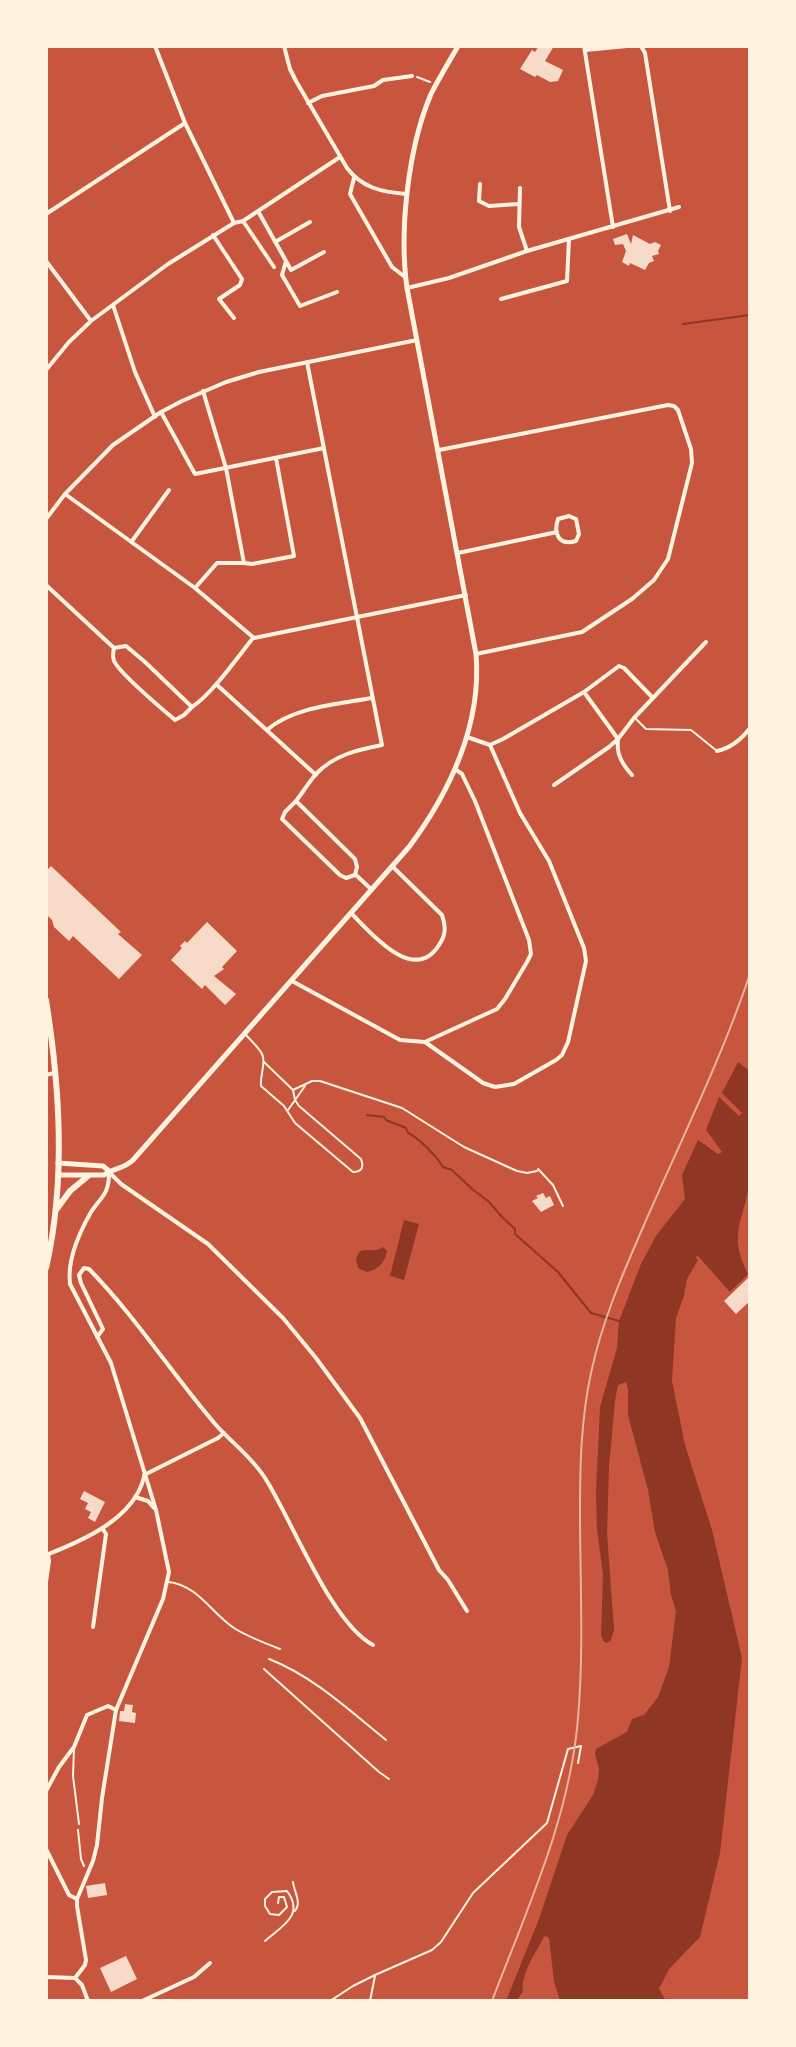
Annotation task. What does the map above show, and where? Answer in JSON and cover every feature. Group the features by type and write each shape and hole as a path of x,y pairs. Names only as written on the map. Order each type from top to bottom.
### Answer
{"main road":[{"path":"46,1003 59,1124 56,1210 46,1268"},
{"path":"56,1210 70,1191 88,1176"}],"street":[{"path":"155,46 185,123 234,223"},
{"path":"284,46 290,69 308,103 354,178 374,189 407,194"},
{"path":"58,1175 104,1175 125,1167 133,1160 393,867 431,817 467,737 477,684 476,654 406,278 407,194 415,144 436,85 458,46"},
{"path":"613,227 584,48 627,46"},
{"path":"641,46 645,53 670,211"},
{"path":"308,103 322,96 374,86 383,80 412,76"},
{"path":"46,214 185,123"},
{"path":"46,370 91,321 168,264 213,235 243,221 340,157"},
{"path":"354,178 350,194 392,267 406,278"},
{"path":"480,184 479,201 489,206 518,204"},
{"path":"520,188 519,227 527,251"},
{"path":"407,288 453,277 527,251 679,207"},
{"path":"258,211 291,270 324,252"},
{"path":"243,221 274,267"},
{"path":"275,242 310,222"},
{"path":"213,235 242,279 240,285 219,299 234,318"},
{"path":"501,299 567,281 569,239"},
{"path":"46,261 91,321"},
{"path":"286,261 282,275 300,306 337,292"},
{"path":"113,305 135,372 155,417"},
{"path":"46,519 65,494 113,445 161,412 203,391 259,372 417,340"},
{"path":"307,362 382,745 335,758 316,775 282,819 340,875 346,878 355,875"},
{"path":"203,391 226,468 244,563"},
{"path":"439,450 668,405 678,410 691,449 692,463 668,559 654,580 632,599 582,632 476,654"},
{"path":"161,412 195,474 324,448"},
{"path":"195,588 217,563 252,564 294,556 276,458"},
{"path":"132,541 169,490"},
{"path":"65,494 195,588 254,638"},
{"path":"569,516 576,519 579,534 576,541 564,542 557,532 558,519 569,516"},
{"path":"458,553 557,532"},
{"path":"46,585 114,648"},
{"path":"114,648 114,661 175,720 199,702 254,638 466,595"},
{"path":"554,785 618,739 706,642"},
{"path":"114,648 126,646 192,707"},
{"path":"467,737 490,745 503,739 584,692 619,666 653,698"},
{"path":"216,684 316,775"},
{"path":"584,692 618,739 618,753 632,775"},
{"path":"267,730 292,713 372,698"},
{"path":"717,751 728,748 750,728"},
{"path":"425,1042 483,1083 495,1087 509,1086 562,1055 581,989 586,958 584,948 549,861 514,802 490,745"},
{"path":"292,981 400,1040 425,1042 497,1009 512,990 531,954 529,940 475,801 462,774 455,769"},
{"path":"296,801 355,859 355,875"},
{"path":"351,913 398,956 420,959 434,953 444,937 442,915 393,867"},
{"path":"355,875 372,890"},
{"path":"46,1075 54,1073"},
{"path":"58,1163 103,1166 121,1184 208,1244 283,1318 360,1418 439,1570 467,1611"},
{"path":"75,1978 85,1965 77,1899 97,1845 116,1710 168,1582 168,1563 156,1510 111,1363 70,1284 72,1257 87,1220 107,1190 109,1171"},
{"path":"97,1337 103,1329 81,1283 79,1275 84,1268 89,1269 115,1298 224,1433 265,1478 335,1604 362,1639 373,1645"},
{"path":"144,1475 224,1433"},
{"path":"46,1582 47,1554 75,1544 102,1528 135,1497 144,1475"},
{"path":"135,1497 148,1501 156,1510"},
{"path":"93,1627 106,1534 102,1528"},
{"path":"46,1791 74,1747 87,1715 108,1706 116,1710"},
{"path":"46,1849 69,1895 77,1899"},
{"path":"142,2001 194,1977 210,1963"},
{"path":"46,1977 75,1978 82,1985 88,2001"}],"lane":[{"path":"634,718 646,729 691,730 717,751"},
{"path":"245,1034 263,1055 261,1086 284,1106 295,1123 353,1172 362,1170 361,1159 306,1112 295,1100 293,1090 264,1062"},
{"path":"293,1090 312,1081 320,1081 402,1108 464,1147 517,1171 527,1173 538,1170 553,1185 563,1206"},
{"path":"287,1111 305,1085"},
{"path":"168,1582 185,1585 234,1628 280,1649"},
{"path":"578,1763 581,1746"},
{"path":"330,2001 375,1975 432,1950 441,1942 473,1893 547,1823 568,1749 587,1746"},
{"path":"74,1747 73,1776 79,1824"},
{"path":"370,2001 375,1975"}],"path":[{"path":"412,76 436,85"},
{"path":"269,1659 335,1698 386,1740"},
{"path":"264,1669 389,1779"},
{"path":"79,1824 81,1859 88,1874"},
{"path":"265,1941 286,1924 298,1905 293,1882"},
{"path":"278,1903 279,1897 284,1897 287,1907 279,1915 270,1914 265,1899 272,1892 287,1891 295,1904 293,1914"}],"shaded area":[{"path":"738,1062 750,1071 750,1178 738,1236 738,1247 748,1274 730,1292 698,1256 695,1257 698,1260 687,1279 676,1318 672,1381 685,1445 712,1530 742,1658 720,1853 700,1937 669,1969 659,1989 666,2001 560,2001 554,1981 549,1938 546,1936 526,1971 523,1992 516,2001 506,2001 539,1919 567,1835 593,1795 599,1769 596,1749 627,1732 632,1719 644,1715 658,1697 669,1667 676,1611 628,1415 626,1382 618,1385 615,1400 609,1467 607,1533 614,1630 607,1643 601,1636 603,1574 596,1491 600,1407 617,1348 619,1321 641,1264 656,1236 685,1199 682,1175 698,1140 718,1154 722,1152 706,1130 719,1097 739,1116 742,1113 722,1093"},
{"path":"404,1220 419,1224 404,1280 390,1276"},
{"path":"383,1247 386,1255 378,1267 367,1272 358,1268 356,1259 359,1252"}],"building":[{"path":"539,46 554,46 545,61 563,70 558,81 550,82 520,69 532,50 535,52"},
{"path":"627,234 631,244 633,235 650,244 655,242 661,245 659,254 652,256 654,261 645,270 622,262 626,251 623,244 615,245 613,239"},
{"path":"51,866 142,955 119,979 73,936 69,941 46,914 46,871"},
{"path":"207,922 237,951 222,967 224,969 214,976 236,994 225,1005 205,985 202,989 171,960 182,948 180,946 185,941 187,943"},
{"path":"543,1193 546,1198 550,1196 554,1205 541,1212 532,1201"},
{"path":"750,1276 750,1301 736,1314 724,1301"},
{"path":"84,1491 105,1502 95,1522 88,1518 91,1512 85,1509 88,1503 80,1499"},
{"path":"125,1704 133,1705 135,1723 119,1721"},
{"path":"105,1883 107,1895 88,1898 86,1886"},
{"path":"126,1956 137,1979 111,1992 100,1968"}],"waterway":[{"path":"683,324 750,315"},
{"path":"367,1115 384,1117 406,1128 443,1167 452,1170 488,1201 515,1229 515,1234 558,1272 591,1313 619,1321"}],"railway":[{"path":"492,2001 557,1827 573,1755 581,1667 582,1442 596,1354 621,1279 713,1069 750,974"}]}
